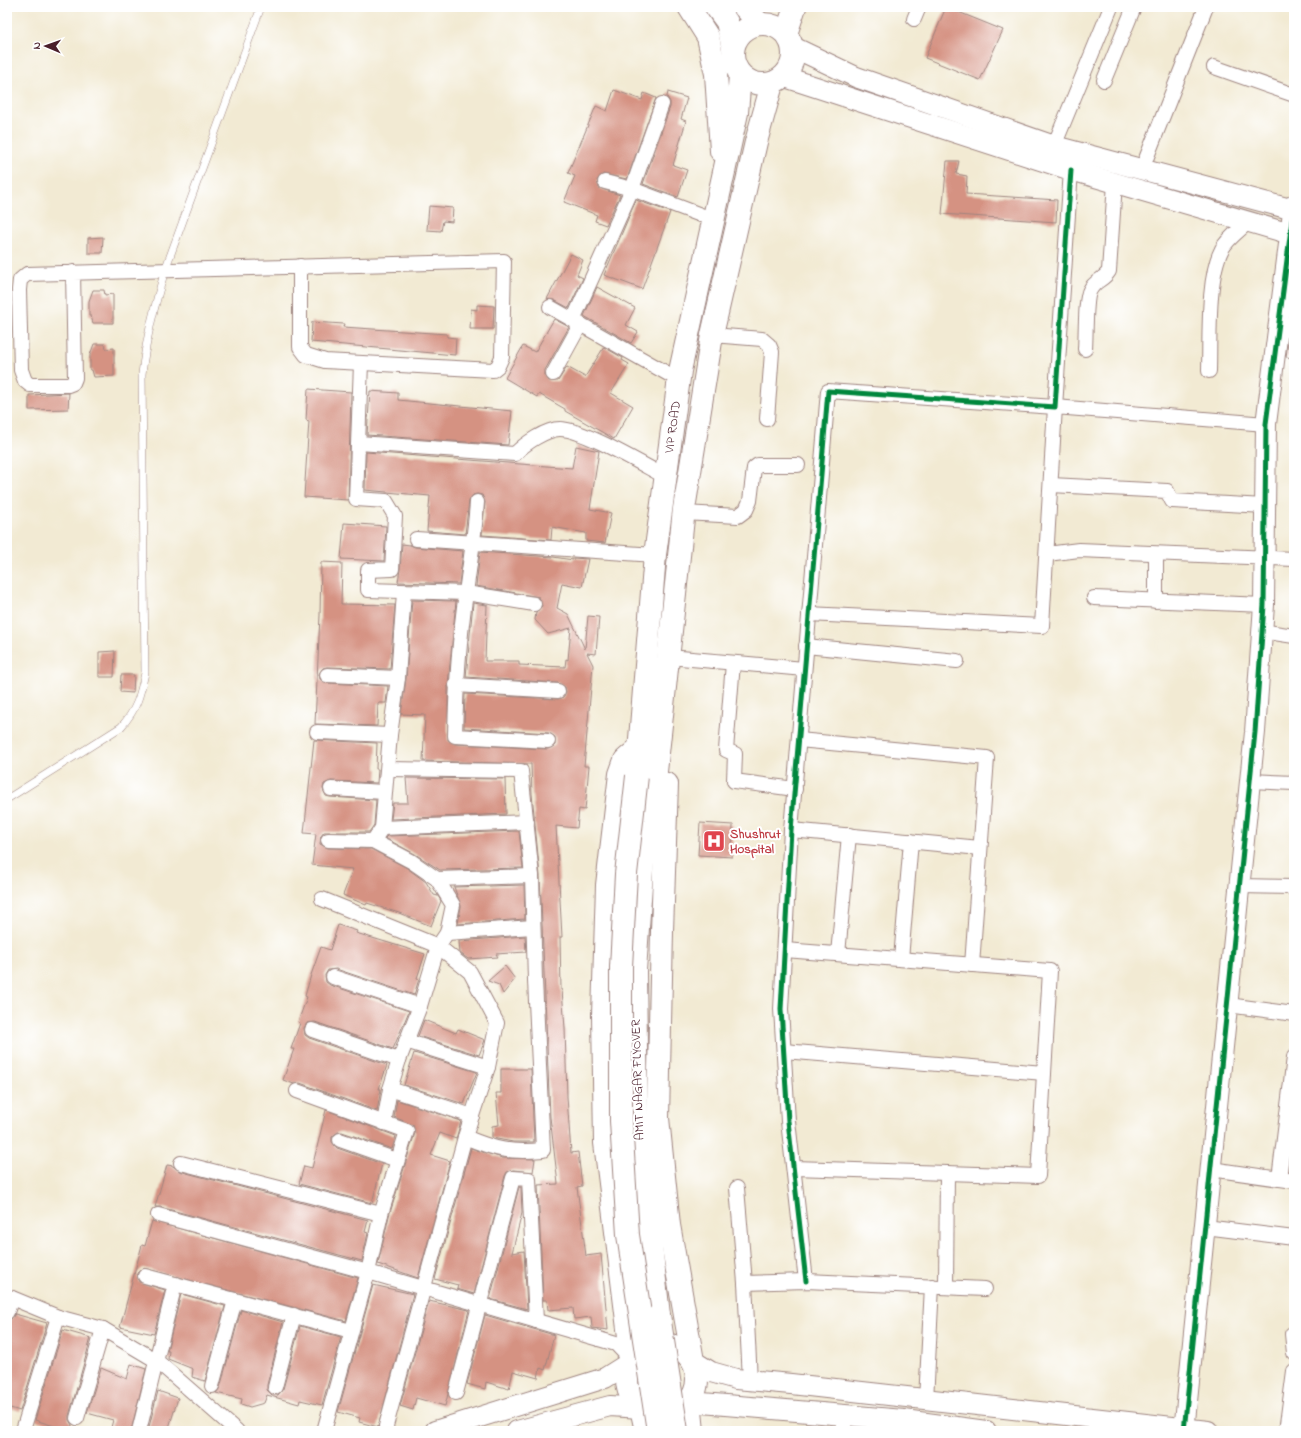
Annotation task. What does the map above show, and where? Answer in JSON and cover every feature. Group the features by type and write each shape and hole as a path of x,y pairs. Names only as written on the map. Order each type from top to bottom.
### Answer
{"main road":[{"path":"688,7 708,37 716,74 723,179"},
{"path":"716,7 727,22 733,48 734,62 740,75 755,84 778,80 791,66 794,57 789,40 778,28 765,18 744,7"},
{"path":"789,40 795,7"},
{"path":"733,48 736,39 742,32 765,18"},
{"name":"VIP ROAD","path":"640,746 656,555 679,380 723,179 736,113 740,75"},
{"name":"VIP ROAD","path":"661,728 684,513 712,335 756,142 778,80"},
{"path":"661,728 668,754 658,1118 669,1225 698,1382 690,1402 677,1411 661,1414 651,1413 642,1408 634,1400 628,1386 628,1371 632,1361 638,1353 647,1347 657,1344 667,1344 677,1347 693,1360"},
{"name":"AMIT NAGAR FLYOVER","path":"658,1431 628,1235 620,1121 621,967 626,874 646,778 661,728"},
{"path":"632,1361 605,1143 603,1015 606,885 620,774 625,760 640,746"},
{"name":"AMIT NAGAR FLYOVER","path":"640,746 646,778 642,870 635,971 637,1123 658,1315 677,1431"},
{"path":"690,1402 693,1431"},
{"path":"642,1408 646,1431"}],"street":[{"path":"1054,146 1110,7"},
{"path":"1104,80 1134,7"},
{"path":"1142,169 1206,7"},
{"path":"789,40 856,77 1054,146 1294,208 1292,234 1266,424 1264,605 1251,781 1184,1430"},
{"path":"1214,68 1294,95"},
{"path":"778,80 1071,170 1292,234"},
{"path":"553,374 632,189 662,104"},
{"path":"809,614 1042,626 1071,170"},
{"path":"605,182 632,189 714,220"},
{"path":"1086,349 1089,291 1094,282 1106,277 1109,271 1115,183"},
{"path":"1209,371 1212,287 1216,266 1222,247 1248,222"},
{"path":"73,272 75,378 72,383 68,385 30,385 25,381 21,370 20,280 27,274 73,272 166,270 300,266 504,261 502,358 498,366 493,370 325,361 306,355 300,347 300,266"},
{"path":"550,308 679,380"},
{"path":"712,335 762,339 769,345 772,352 767,419"},
{"path":"361,363 356,499 386,501 395,516 392,569 368,570 368,590 466,593 534,604"},
{"path":"806,1281 788,1121 781,1009 791,830 828,392 1056,407 1266,424"},
{"path":"359,443 515,454 524,444 548,432 558,429 584,436 666,477"},
{"path":"684,513 738,516 746,510 750,501 754,468 758,465 798,465"},
{"path":"1051,486 1167,491 1172,501 1265,506"},
{"path":"477,502 474,544 466,593 456,685 455,736 548,741"},
{"path":"416,539 656,555"},
{"path":"1047,554 1079,550 1294,559"},
{"path":"1156,554 1156,601"},
{"path":"373,841 382,828 390,735 398,678 404,592"},
{"path":"1094,598 1264,605"},
{"path":"1261,631 1294,636"},
{"path":"806,646 957,661"},
{"path":"669,657 804,669"},
{"path":"733,663 726,750 735,754 734,781 795,789"},
{"path":"327,675 398,678"},
{"path":"456,685 558,691"},
{"path":"317,732 390,735"},
{"path":"799,740 987,758 972,965"},
{"path":"388,769 522,771 532,876 532,927 543,1150 516,1152 488,1146 465,1137"},
{"path":"1251,781 1294,783"},
{"path":"331,789 384,792"},
{"path":"382,828 527,822"},
{"path":"791,830 980,848"},
{"path":"838,954 849,835"},
{"path":"328,840 373,841 410,861 437,879 453,905 448,932 438,946 420,1006 399,1060 390,1089 384,1123"},
{"path":"901,960 911,841"},
{"path":"437,879 532,876"},
{"path":"1240,886 1294,887"},
{"path":"322,899 438,946 470,972 497,1023 488,1067 465,1137 386,1426 387,1431"},
{"path":"448,932 532,927"},
{"path":"785,950 1050,971 1038,1176 794,1168"},
{"path":"333,977 420,1006"},
{"path":"1228,1005 1294,1014"},
{"path":"312,1030 399,1060"},
{"path":"406,1041 488,1067"},
{"path":"784,1051 1044,1073"},
{"path":"1280,1179 1294,1057"},
{"path":"390,1089 472,1116"},
{"path":"297,1091 407,1131 381,1214 368,1272 324,1431"},
{"path":"340,1140 397,1160"},
{"path":"181,1163 381,1214"},
{"path":"1211,1169 1294,1181"},
{"path":"926,1400 939,1287 947,1173"},
{"path":"456,1393 513,1178 530,1179 536,1321"},
{"path":"737,1188 745,1283 750,1380"},
{"path":"158,1215 368,1272 616,1344 632,1361 605,1378 435,1431"},
{"path":"1205,1227 1294,1238"},
{"path":"145,1276 351,1331"},
{"path":"745,1283 806,1281 985,1289"},
{"path":"139,1431 175,1284"},
{"path":"7,1312 9,1297 58,1317 103,1329 157,1361 237,1431"},
{"path":"212,1386 235,1300"},
{"path":"275,1387 294,1315"},
{"path":"23,1430 58,1317"},
{"path":"77,1418 103,1329"},
{"path":"1292,1334 1294,1353"},
{"path":"693,1360 711,1372 736,1379 1184,1430 1208,1431"},
{"path":"1286,1431 1294,1372"},
{"path":"690,1402 844,1423 903,1425 986,1431"},
{"path":"517,1431 610,1406 642,1408"}],"lane":[{"path":"7,799 121,727 133,713 139,701 145,673 142,374 145,346 154,308 166,270 261,7"}],"building":[{"path":"946,7 1003,30 980,80 925,58"},
{"path":"614,90 642,100 644,93 656,98 627,179 603,174 597,180 599,188 620,195 606,225 595,221 597,215 564,202 575,176 568,173 596,106 607,111"},
{"path":"668,92 687,98 681,119 686,121 673,165 687,170 678,197 643,184 670,107 670,102 667,97"},
{"path":"947,161 959,161 956,174 967,176 966,194 1057,200 1056,222 942,214"},
{"path":"636,200 670,212 642,289 604,275"},
{"path":"429,206 453,208 452,222 443,221 441,231 427,230"},
{"path":"103,237 102,253 88,253 88,238"},
{"path":"571,254 583,260 577,275 583,278 569,308 554,300 547,299"},
{"path":"597,287 635,308 626,325 638,332 631,343 584,316"},
{"path":"93,290 104,290 105,295 113,294 113,323 93,323 91,316 89,316 89,301"},
{"path":"477,305 494,306 493,329 470,329 471,309 477,310"},
{"path":"1292,312 1294,312 1294,358 1286,357"},
{"path":"554,319 569,327 545,370 545,375 549,381 558,381 567,367 585,377 604,347 623,358 622,360 629,364 611,393 633,406 614,439 565,411 565,409 539,394 537,397 505,378 523,346 535,352"},
{"path":"312,322 344,324 343,327 447,334 447,337 456,338 455,355 311,342"},
{"path":"94,344 105,344 106,349 114,348 114,376 94,377 92,370 90,370 90,355"},
{"path":"308,389 351,392 348,500 304,497 309,421 306,420"},
{"path":"370,391 398,393 398,400 512,411 508,445 367,435"},
{"path":"69,393 68,409 29,410 29,395"},
{"path":"576,446 599,451 590,509 611,513 605,543 586,541 586,533 552,527 551,540 482,535 485,502 482,495 477,494 473,495 469,501 465,534 427,531 430,496 365,490 366,452 572,468"},
{"path":"344,523 386,526 384,561 341,559"},
{"path":"402,544 415,547 463,551 459,584 398,582"},
{"path":"480,552 553,557 573,560 573,558 588,559 582,587 562,583 557,608 568,614 585,649 588,616 599,617 596,654 587,653 593,665 584,766 589,766 585,810 579,809 577,828 556,826 562,937 560,937 561,990 565,1028 567,1097 571,1153 578,1152 582,1186 577,1187 586,1256 601,1254 608,1330 592,1328 591,1317 574,1319 573,1308 548,1310 547,1300 543,1300 538,1185 558,1184 550,1117 540,876 532,794 531,764 423,761 425,715 401,714 406,679 412,600 456,601 448,685 448,740 455,744 548,749 555,745 555,737 549,733 464,728 465,694 558,699 562,698 566,692 565,687 558,683 466,677 473,603 487,605 485,661 519,661 519,665 565,667 566,659 568,660 571,628 548,634 535,620 536,612 542,606 539,597 476,586"},
{"path":"321,562 342,563 341,604 395,605 390,669 327,667 323,668 319,674 320,679 327,683 388,686 386,703 378,703 377,726 315,724"},
{"path":"115,651 114,677 99,677 99,652"},
{"path":"121,675 134,675 133,693 120,692"},
{"path":"314,740 377,743 377,783 331,781 324,784 323,789 326,796 330,797 376,800 374,825 369,832 324,832 321,836 320,844 328,848 371,849 407,868 426,882 434,895 438,896 441,901 431,926 399,913 367,903 366,905 343,895 353,869 312,865 316,834 304,833"},
{"path":"406,778 505,779 506,814 391,819 393,803 408,803"},
{"path":"700,823 733,825 732,857 698,855"},
{"path":"519,831 523,868 440,870 415,854 385,838 387,836"},
{"path":"524,885 525,919 458,924 461,906 454,887"},
{"path":"338,925 357,931 356,933 425,954 417,978 419,979 414,995 336,969 328,970 325,975 326,982 330,985 409,1011 393,1049 315,1022 307,1023 304,1028 305,1035 309,1038 387,1065 379,1089 381,1089 377,1111 300,1083 294,1084 283,1080 294,1049 291,1049 300,1023 298,1022 307,997 305,996 311,975 321,947 330,950"},
{"path":"525,936 526,952 496,954 498,957 468,959 460,953 459,941"},
{"path":"505,966 515,979 503,994 499,985 488,981"},
{"path":"424,1020 456,1033 458,1029 485,1040 479,1055 418,1036"},
{"path":"414,1053 477,1072 464,1104 404,1085"},
{"path":"501,1069 531,1069 534,1142 513,1142 492,1138 492,1126 499,1125 496,1093 501,1093"},
{"path":"397,1100 461,1121 456,1139 440,1133 431,1155 450,1161 418,1278 378,1264 389,1216 415,1133 413,1125 394,1117"},
{"path":"326,1110 396,1136 392,1149 342,1132 338,1132 332,1137 332,1142 337,1148 382,1164 372,1203 299,1184 304,1166 312,1168"},
{"path":"471,1148 502,1158 535,1159 533,1172 513,1170 507,1172 505,1176 474,1294 457,1289 458,1285 435,1279"},
{"path":"167,1165 173,1166 179,1171 368,1220 365,1232 368,1233 362,1261 160,1207 155,1207"},
{"path":"519,1187 521,1187 522,1213 512,1253 524,1251 527,1309 490,1299"},
{"path":"152,1221 358,1278 346,1321 143,1268 137,1273 139,1282 165,1290 154,1334 120,1327 142,1245 145,1246"},
{"path":"373,1285 413,1294 378,1427 359,1422 360,1418 338,1412"},
{"path":"181,1294 225,1306 205,1381 192,1377 193,1369 168,1359 169,1351 167,1351"},
{"path":"429,1301 469,1310 445,1406 416,1398 413,1410 400,1406"},
{"path":"241,1310 283,1322 267,1385 267,1390 272,1395 278,1395 283,1389 300,1326 341,1337 322,1405 300,1400 299,1404 267,1395 264,1403 250,1407 241,1404 242,1399 216,1393 220,1388"},
{"path":"15,1314 47,1323 20,1411 7,1407 7,1329 10,1320"},
{"path":"485,1315 554,1335 545,1370 540,1368 538,1378 513,1371 509,1389 486,1382 485,1389 467,1384"},
{"path":"63,1330 91,1338 69,1416 69,1420 72,1425 70,1431 35,1420"},
{"path":"131,1364 146,1369 131,1431 110,1431 113,1420 87,1413 101,1368 127,1379"},
{"path":"158,1391 178,1398 168,1431 148,1431"}],"cycle path":[{"path":"806,1281 788,1121 781,1009 791,830 828,391 1055,407 1071,170"},
{"path":"1184,1431 1255,732 1264,605 1266,424 1294,205"}],"place":[{"name":"Shushrut Hospital","path":"714,841"}]}
